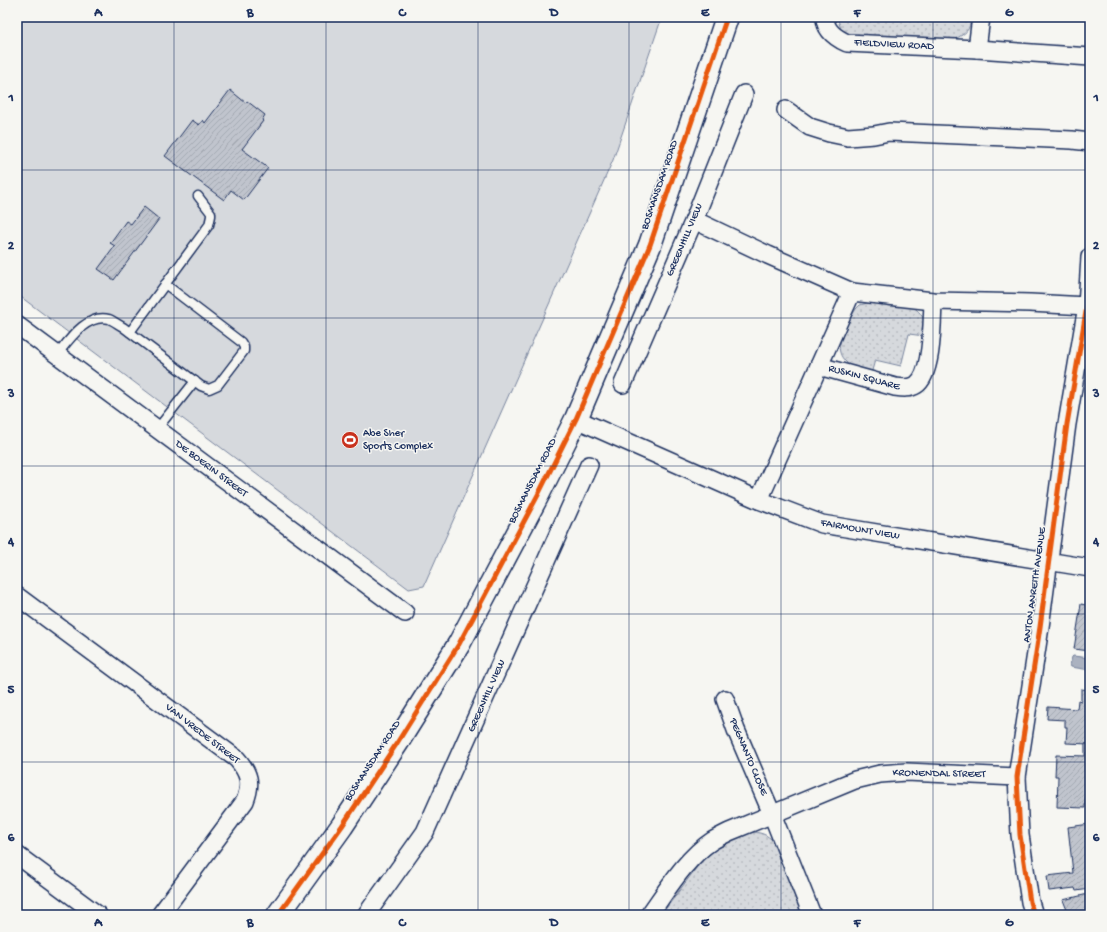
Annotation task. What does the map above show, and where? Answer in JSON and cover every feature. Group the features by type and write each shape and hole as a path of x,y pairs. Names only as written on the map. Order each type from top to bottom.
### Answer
{"main road":[{"name":"BOSMANSDAM ROAD","path":"278,915 398,744 459,644 539,493 576,419 650,245 727,17"}],"street":[{"name":"FIELDVIEW ROAD","path":"825,17 828,28 832,34 838,40 847,43 977,49 1090,57"},
{"path":"977,49 981,17"},
{"name":"GREENHILL VIEW","path":"623,384 694,220 744,94"},
{"path":"786,110 810,127 828,133 848,137 889,132 1090,142"},
{"path":"694,220 852,292 933,301 1030,302 1087,306"},
{"name":"ANTON ANREITH AVENUE","path":"1034,915 1030,902 1020,835 1017,777 1040,627 1067,424 1087,306 1090,257"},
{"name":"RUSKIN SQUARE","path":"759,500 852,292"},
{"name":"RUSKIN SQUARE","path":"819,366 895,387 912,387 922,380 929,362 933,301"},
{"name":"DE BOERIN STREET","path":"17,325 405,613"},
{"name":"FAIRMOUNT VIEW","path":"576,419 759,500 822,524 1090,568"},
{"name":"GREENHILL VIEW","path":"366,915 425,832 589,465"},
{"name":"VAN VREDE STREET","path":"17,596 237,759 248,774 249,791 245,801 160,915"},
{"name":"PEGNANTO CLOSE","path":"725,699 736,730 772,814"},
{"name":"KRONENDAL STREET","path":"649,915 686,865 698,852 712,841 729,832 855,780 880,774 906,772 1017,777"},
{"path":"772,814 812,915"},
{"path":"17,855 98,915"}],"lane":[{"path":"130,332 209,225 211,213 198,196"},
{"path":"57,354 74,334 86,324 102,318 111,320 130,332 201,386 209,389 218,385 242,355 244,349 241,342 165,284"},
{"path":"157,429 195,381"}],"shaded area":[{"name":"Abe Sher Sports Complex","path":"17,17 662,17 613,160 424,586 409,589 17,294"},
{"path":"837,17 971,17 970,26 967,31 955,39 853,36 841,29"},
{"path":"871,302 913,307 922,316 924,336 909,334 901,366 875,360 871,374 850,366 842,358 839,349 844,331 856,309 860,305"},
{"path":"1073,656 1090,658 1090,670 1071,667 1070,665"},
{"path":"749,832 763,834 774,842 802,915 661,915 706,855 728,840"}],"building":[{"path":"230,90 246,103 247,101 265,115 262,120 263,121 242,149 268,168 244,200 231,190 224,200 165,156 192,120 199,125 203,120 205,123"},
{"path":"144,207 159,219 114,280 98,269 115,246 110,243 126,221 131,224"},
{"path":"1081,604 1090,606 1090,651 1074,649"},
{"path":"1081,689 1090,690 1089,744 1066,743 1067,727 1065,727 1065,720 1047,719 1048,707 1077,709 1078,700 1081,701"},
{"path":"1085,744 1090,744 1090,759 1088,759 1085,808 1057,807 1058,776 1055,776 1056,755 1085,756"},
{"path":"1090,824 1090,889 1076,891 1075,888 1049,891 1047,876 1073,873 1068,827"},
{"path":"1088,894 1090,899 1090,915 1069,915 1063,900"}],"cycle path":[{"path":"278,915 342,826 397,743 459,644 539,493 576,419 650,245 727,17"},
{"path":"1034,915 1030,902 1020,835 1017,777 1040,627 1067,424 1087,306 1090,257"}],"place":[{"name":"Abe Sher Sports Complex","path":"350,440"}]}
